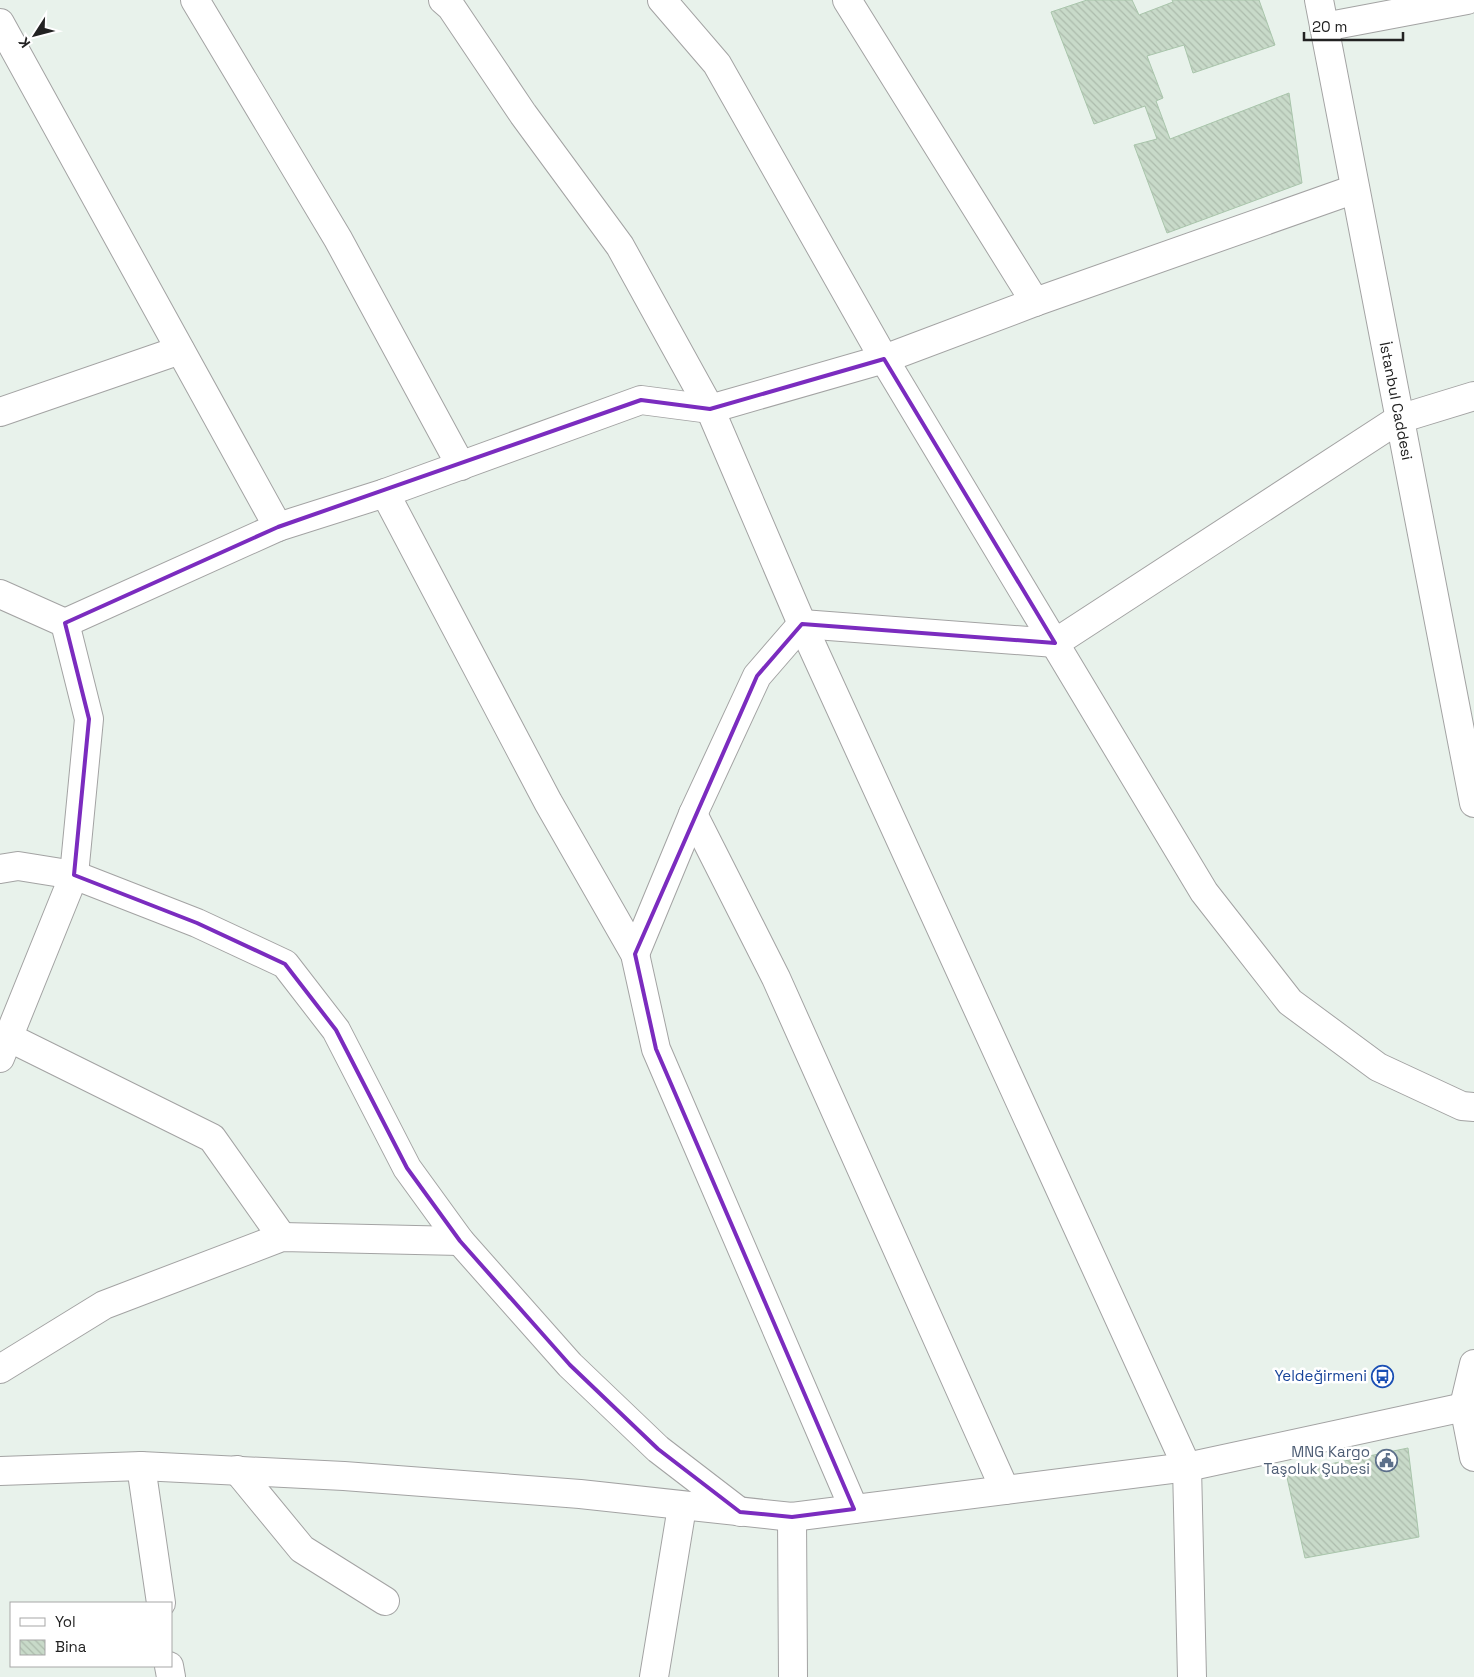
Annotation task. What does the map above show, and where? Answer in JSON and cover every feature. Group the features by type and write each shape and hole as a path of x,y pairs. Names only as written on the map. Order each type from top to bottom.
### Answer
{"street":[{"path":"195,0 338,240 461,466"},
{"path":"662,0 717,64 884,359 1204,892 1290,1002 1378,1068 1462,1106 1474,1107"},
{"path":"847,0 1035,302"},
{"name":"İstanbul Caddesi","path":"1318,0 1400,419 1466,716 1474,803"},
{"path":"1324,27 1467,0"},
{"path":"452,2 523,114 620,246 710,410 802,624 1187,1467 1192,1677"},
{"path":"0,23 278,527"},
{"path":"0,594 65,623 278,527 384,493 641,400 710,410 884,359 1035,302 1355,189"},
{"path":"0,412 180,350"},
{"path":"802,624 1055,643 1400,419 1474,396"},
{"path":"384,493 548,802 635,954 656,1049 854,1509"},
{"path":"65,623 89,719 74,874 4,1047 212,1138 282,1237"},
{"path":"635,954 693,814 756,676 802,624"},
{"path":"693,814 776,978 1005,1490"},
{"path":"0,869 18,866 74,874 196,923 285,964 336,1030 407,1168 460,1241 570,1365 658,1449 740,1512"},
{"path":"0,1369 104,1305 282,1237 460,1241"},
{"path":"1474,1364 1469,1405 1474,1457"},
{"path":"0,1471 141,1466 344,1476 580,1494 682,1507 792,1517 1187,1467 1469,1405"},
{"path":"141,1466 160,1602"},
{"path":"237,1470 302,1548 384,1601"},
{"path":"654,1677 682,1507"},
{"path":"792,1517 793,1677"}],"highlighted area":[{"path":"884,359 1055,643 802,624 757,676 635,954 656,1049 854,1509 792,1517 740,1512 658,1449 570,1365 460,1241 407,1168 336,1030 285,964 197,923 74,875 89,719 65,623 278,527 641,400 710,409"}],"building":[{"path":"1087,0 1132,0 1139,15 1173,2 1172,0 1259,0 1275,45 1193,73 1184,45 1147,56 1163,98 1156,101 1170,139 1289,93 1302,183 1167,233 1134,145 1157,139 1145,106 1094,124 1051,12"},
{"path":"1408,1448 1419,1537 1305,1558 1286,1473"}],"place":[{"name":"Yeldeğirmeni","path":"1383,1376"},
{"name":"MNG Kargo Taşoluk Şubesi","path":"1386,1461"}]}
